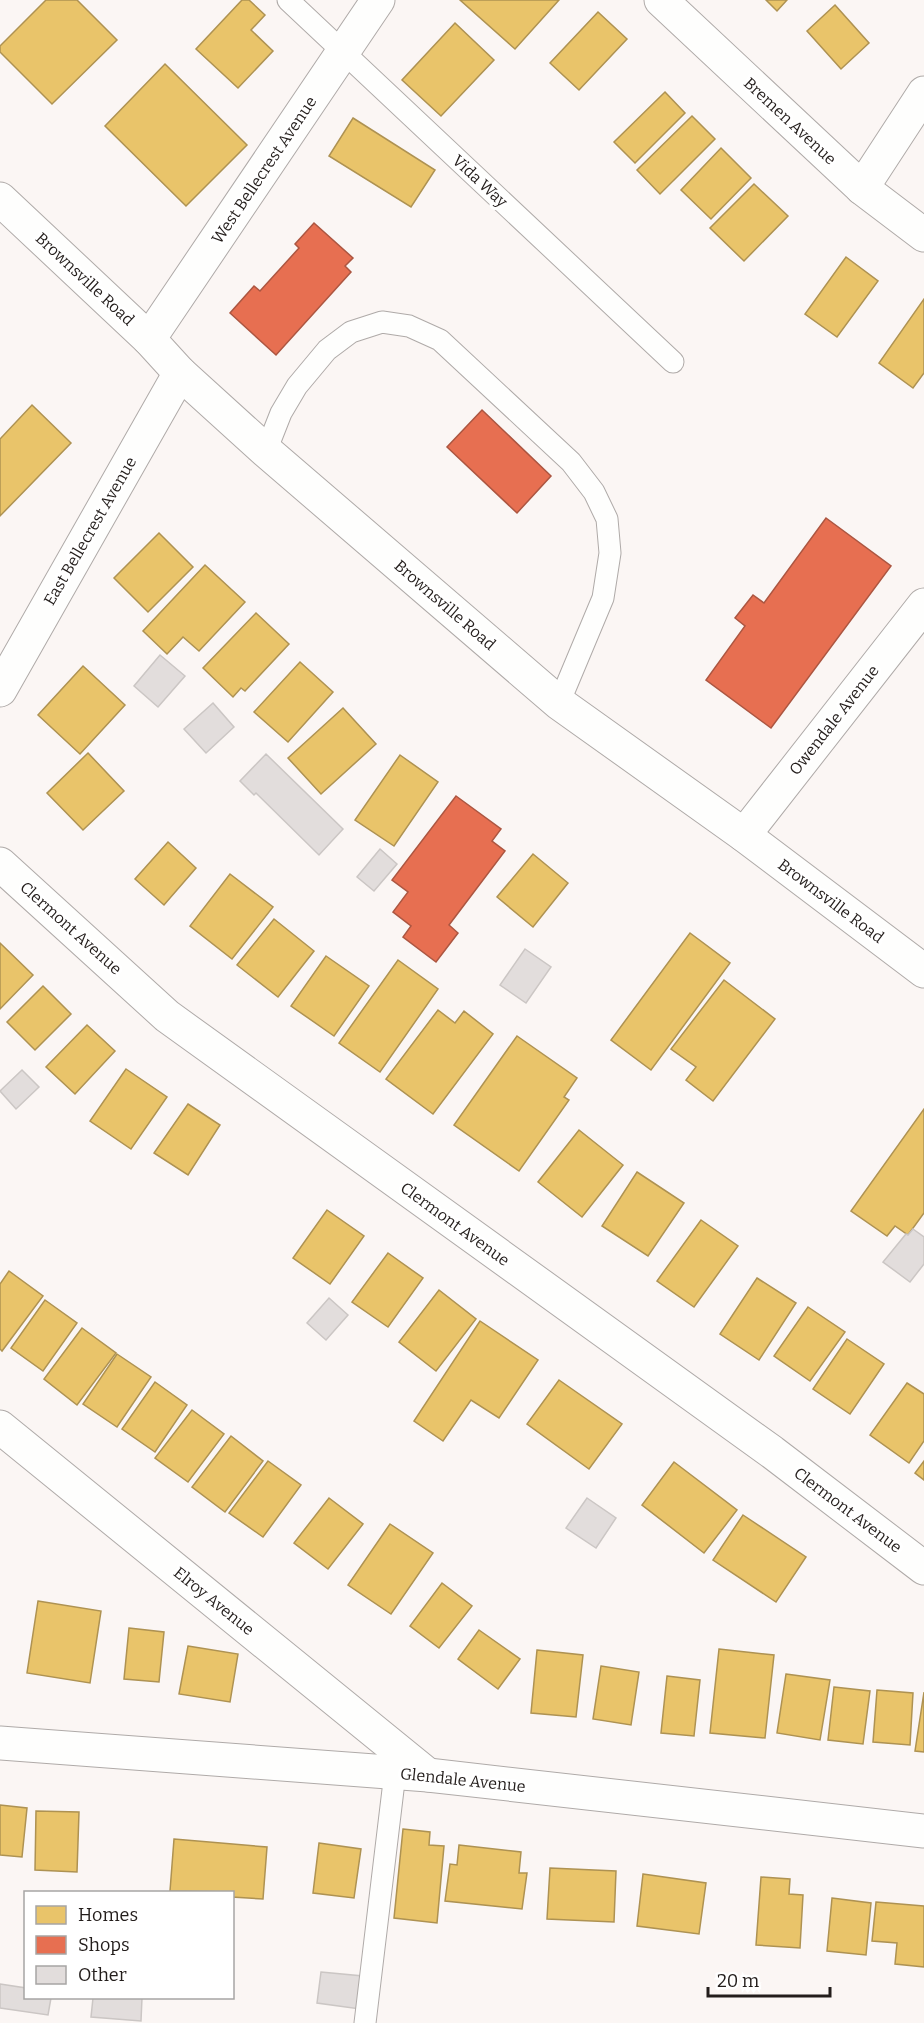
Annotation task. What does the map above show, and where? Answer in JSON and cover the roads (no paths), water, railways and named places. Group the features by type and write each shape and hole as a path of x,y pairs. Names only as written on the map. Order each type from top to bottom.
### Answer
{"street":[{"name":"West Bellecrest Avenue","path":"149,339 344,54 378,0"},
{"name":"Bremen Avenue","path":"661,0 862,188 924,235"},
{"path":"862,188 924,93"},
{"name":"Brownsville Road","path":"0,199 149,339 180,373 266,451 559,703 744,835 924,971"},
{"name":"East Bellecrest Avenue","path":"0,690 180,373"},
{"name":"Owendale Avenue","path":"744,835 924,605"},
{"name":"Clermont Avenue","path":"0,864 167,1016 772,1452 924,1568"},
{"name":"Elroy Avenue","path":"0,1427 428,1775"},
{"name":"Glendale Avenue","path":"0,1743 428,1775 924,1831"}],"lane":[{"name":"Vida Way","path":"288,0 673,362"},
{"path":"266,451 281,413 297,386 327,350 351,332 382,322 409,326 440,340 571,462 594,492 607,519 610,553 603,598 559,703"},
{"path":"365,2023 395,1773"}]}
